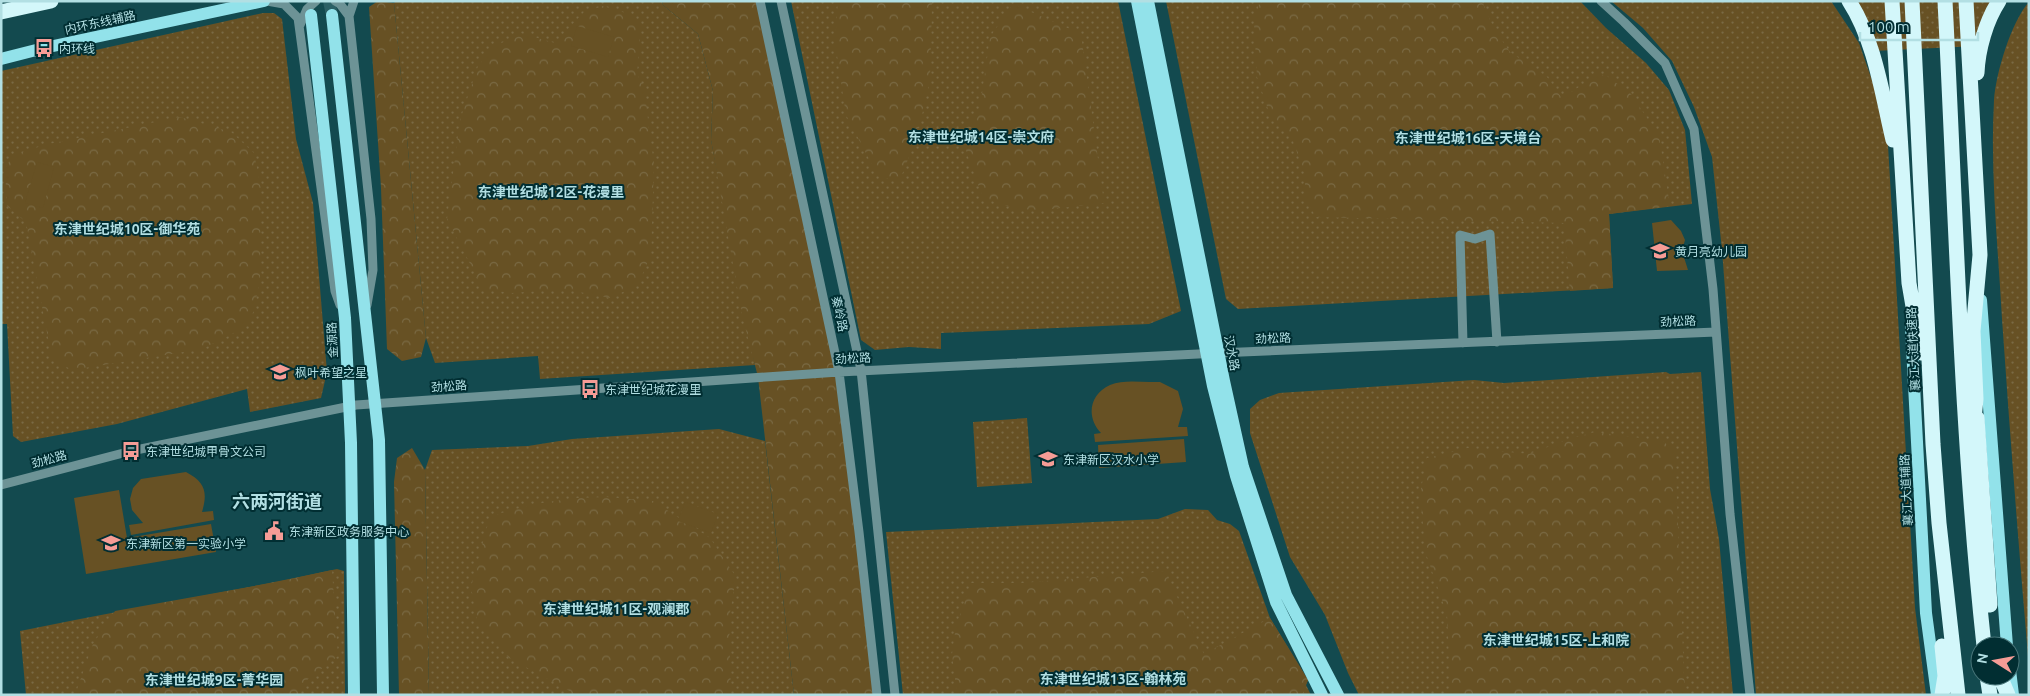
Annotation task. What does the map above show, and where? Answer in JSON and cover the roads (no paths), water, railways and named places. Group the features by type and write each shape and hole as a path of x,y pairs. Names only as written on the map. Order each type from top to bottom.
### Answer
{"highway":[{"path":"1,12 51,1"},
{"path":"1849,1 1858,15 1876,66 1903,186"},
{"path":"1892,1 1909,283 1918,340 1926,473 1945,676 1942,695"},
{"name":"襄江大道快速路","path":"1912,1 1930,383 1945,577 1958,695"},
{"path":"1945,1 1969,467 1985,636"},
{"path":"1966,1 1980,256 1972,331 1986,560 1986,636"},
{"path":"1975,189 1978,58 1992,12 1999,1"},
{"path":"1918,340 1930,383"},
{"path":"1969,467 1976,399"},
{"path":"1940,628 1945,577"}],"main road":[{"name":"内环东线辅路","path":"1,59 266,1"},
{"name":"汉水路","path":"1137,1 1212,353 1243,468 1286,595 1338,695"},
{"name":"汉水路","path":"1148,1 1212,353 1213,386 1236,476 1276,602 1322,695"},
{"name":"金源路","path":"311,15 345,318 350,407 354,695"},
{"path":"332,15 379,446 383,695"},
{"path":"1979,278 2006,636"},
{"name":"襄江大道辅路","path":"1909,283 1926,614 1937,695"}],"street":[{"path":"266,1 284,4 298,18 335,290 345,318"},
{"path":"299,29 306,9 316,1"},
{"path":"335,1 340,4 349,16"},
{"path":"354,1 349,16 371,219 373,270 365,318"},
{"name":"秦岭路","path":"760,1 839,372 877,695"},
{"name":"秦岭路","path":"781,1 861,370 895,695"},
{"path":"1601,1 1665,63 1694,129 1716,332 1730,514 1750,695"},
{"path":"1463,344 1460,234 1475,239 1490,234 1497,342"},
{"name":"劲松路","path":"1,485 131,451 350,407 375,404 861,370 1716,332"}],"tunnel":[{"path":"329,1 332,15"}],"place":[{"name":"内环线","path":"44,48"},
{"name":"黄月亮幼儿园","path":"1660,251"},
{"name":"枫叶希望之星","path":"280,372"},
{"name":"东津世纪城花漫里","path":"590,389"},
{"name":"东津世纪城甲骨文公司","path":"131,451"},
{"name":"东津新区汉水小学","path":"1048,459"},
{"name":"东津新区政务服务中心","path":"274,531"},
{"name":"东津新区第一实验小学","path":"111,543"}],"district":[{"name":"东津世纪城14区-崇文府","path":"981,137"},
{"name":"东津世纪城16区-天境台","path":"1468,138"},
{"name":"东津世纪城12区-花漫里","path":"551,192"},
{"name":"东津世纪城10区-御华苑","path":"127,229"},
{"name":"六两河街道","path":"277,501"},
{"name":"东津世纪城11区-观澜郡","path":"616,609"},
{"name":"东津世纪城15区-上和院","path":"1556,640"},
{"name":"东津世纪城13区-翰林苑","path":"1113,679"},
{"name":"东津世纪城9区-菁华园","path":"214,680"}]}
